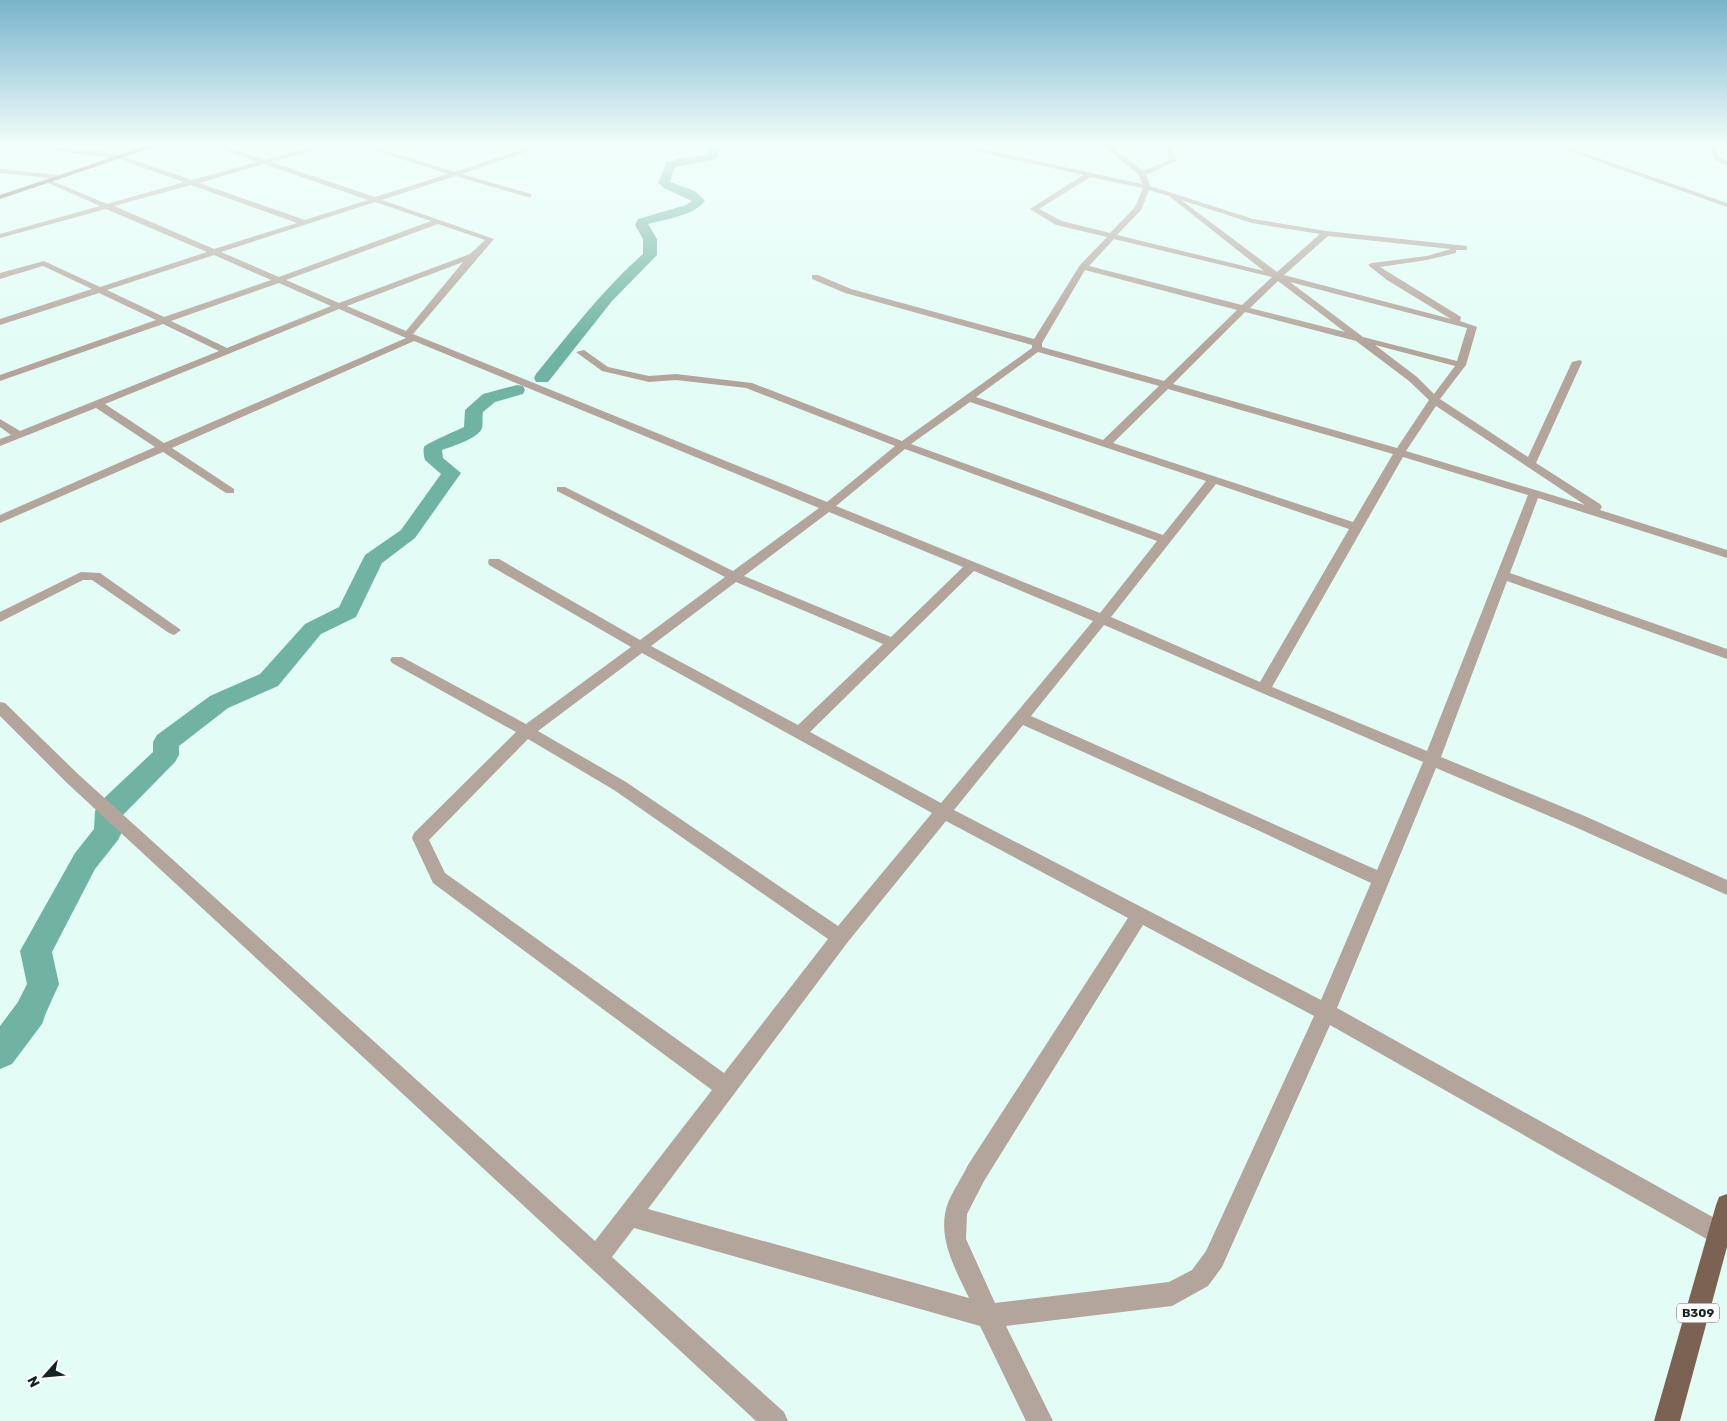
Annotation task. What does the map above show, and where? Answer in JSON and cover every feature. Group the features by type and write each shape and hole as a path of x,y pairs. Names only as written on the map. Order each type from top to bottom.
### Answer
{"main road":[{"name":"B309","path":"1667,1421 1727,1205"}],"street":[{"path":"0,236 84,212"},
{"path":"121,212 341,305 411,337 1102,619 1263,689 1582,822 1727,888"},
{"path":"274,212 305,223"},
{"path":"0,322 218,253 338,212"},
{"path":"0,519 411,337 473,256 490,240 407,212"},
{"path":"1039,212 1048,219 1059,223 1111,237 1276,276 1472,327"},
{"path":"727,1088 439,878 420,838 527,731 828,507 903,445 1037,346 1083,267 1134,212"},
{"path":"1192,212 1413,379 1434,400 1609,516"},
{"path":"1223,212 1252,221 1326,233 1464,248 1428,258 1372,265 1390,278 1472,327"},
{"path":"0,378 279,280 436,222"},
{"path":"1106,443 1276,276 1326,233"},
{"path":"0,443 99,405 341,305 473,256"},
{"path":"0,276 44,263 229,352"},
{"path":"1083,267 1461,365"},
{"path":"0,268 18,270"},
{"path":"814,277 848,291 1609,516 1727,554"},
{"path":"1263,689 1355,527 1399,454 1434,400 1461,365 1472,327"},
{"path":"581,352 605,369 650,379 676,376 748,385 903,445 1165,540"},
{"path":"1530,464 1577,362"},
{"path":"968,398 1355,527"},
{"path":"99,405 166,447 230,491"},
{"path":"0,422 19,436"},
{"path":"597,1258 840,936 1102,619 1213,480"},
{"path":"560,489 733,576 893,643"},
{"path":"629,1215 988,1316 1172,1294 1200,1278 1214,1259 1308,1055 1432,759 1534,494"},
{"path":"494,562 640,646 942,811 1325,1012 1720,1234"},
{"path":"800,732 971,566"},
{"path":"1503,575 1727,654"},
{"path":"0,618 81,576 94,576 174,630"},
{"path":"397,660 527,731 620,786 840,936"},
{"path":"0,707 73,779 775,1421"},
{"path":"1019,718 1259,823 1380,880"},
{"path":"1040,1421 988,1316 954,1239 956,1213 976,1173 1139,916"}],"waterway":[{"path":"542,378 606,298 650,255 650,239 641,225 642,222 675,212"},
{"path":"0,1053 30,1013 43,984 36,951 85,861 108,832 109,811 166,755 166,742 219,702 269,680 313,629 348,612 373,560 408,534 451,473 434,460 433,447 450,442 473,429 474,410 489,398 517,390"}]}
